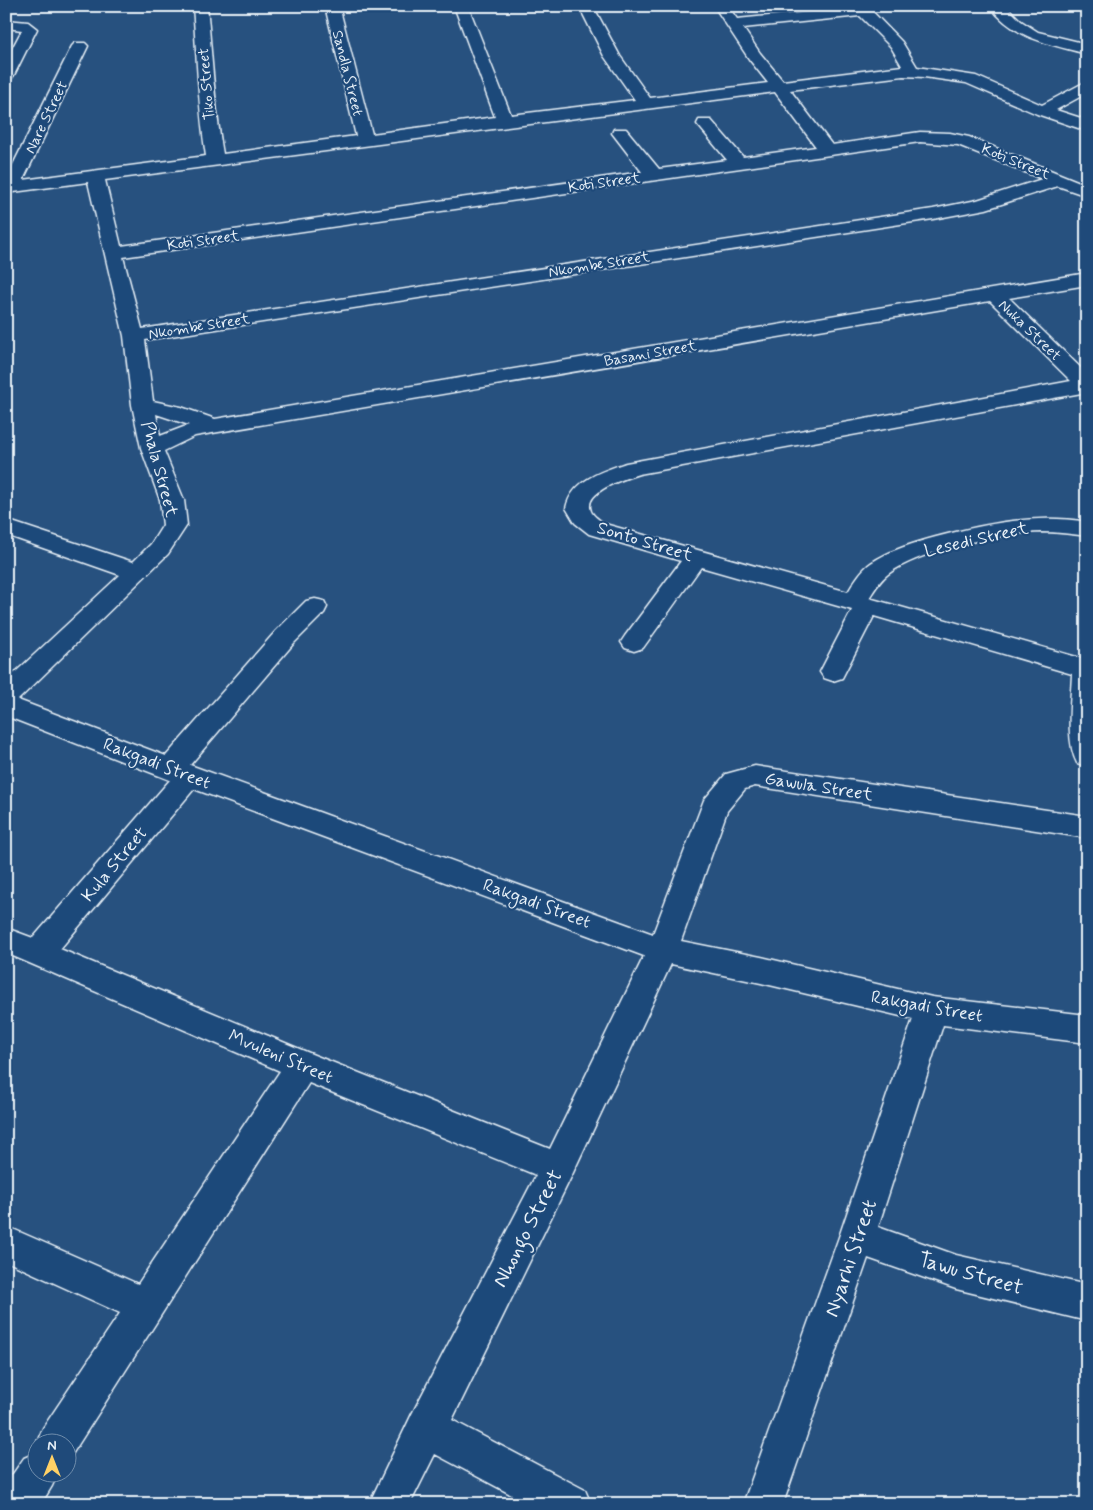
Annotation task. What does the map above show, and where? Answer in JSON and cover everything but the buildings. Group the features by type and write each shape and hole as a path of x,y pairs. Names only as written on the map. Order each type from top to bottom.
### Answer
{"street":[{"name":"Tiko Street","path":"200,6 206,74 207,112 216,160"},
{"name":"Sandla Street","path":"332,6 365,140"},
{"path":"461,6 505,121"},
{"path":"586,6 612,56 644,103"},
{"path":"721,6 777,86 804,118 827,150"},
{"path":"997,6 1016,24 1033,34 1087,48"},
{"path":"734,24 861,8 897,45 912,71"},
{"path":"6,24 23,25 30,29 6,75"},
{"path":"897,45 954,69 970,79 1043,111 1087,126"},
{"name":"Nare Street","path":"9,187 80,46"},
{"path":"9,187 777,86 912,71 970,79"},
{"path":"1043,111 1087,86"},
{"path":"705,124 739,163"},
{"path":"620,133 654,175"},
{"name":"Koti Street","path":"113,253 920,137 950,138 973,144 1087,191"},
{"name":"Phala Street","path":"6,696 137,572 173,532 176,520 172,500 152,448 134,336 96,177"},
{"name":"Nkombe Street","path":"134,336 933,214 980,205 1061,179"},
{"name":"Basani Street","path":"152,448 189,431 214,426 1087,278"},
{"name":"Nuka Street","path":"995,295 1082,375"},
{"name":"Sonto Street","path":"1082,375 634,468 598,482 584,493 579,501 579,508 586,522 597,529 1086,669"},
{"name":"Basani Street","path":"144,405 173,412 214,426"},
{"name":"Lesedi Street","path":"833,672 870,577 880,568 920,551 957,539 1035,525 1054,524 1087,529"},
{"path":"6,527 137,572"},
{"path":"634,642 696,557"},
{"name":"Kula Street","path":"39,952 285,637 315,607"},
{"path":"1086,669 1084,732 1087,756"},
{"name":"Rakgadi Street","path":"6,706 180,773 662,950 761,970 932,1010 1087,1029"},
{"name":"Gawula Street","path":"662,950 714,807 736,781 745,778 755,776 802,782 1087,827"},
{"name":"Mvuleni Street","path":"6,940 39,952 302,1065 558,1168"},
{"name":"Nhongo Street","path":"389,1504 558,1168 662,950"},
{"name":"Nyarhi Street","path":"763,1504 857,1237 932,1010"},
{"path":"64,1432 302,1065"},
{"name":"Tawu Street","path":"857,1237 956,1272 1087,1303"},
{"path":"6,1243 146,1306"},
{"path":"426,1428 572,1504"},
{"path":"18,1504 32,1482"}]}
